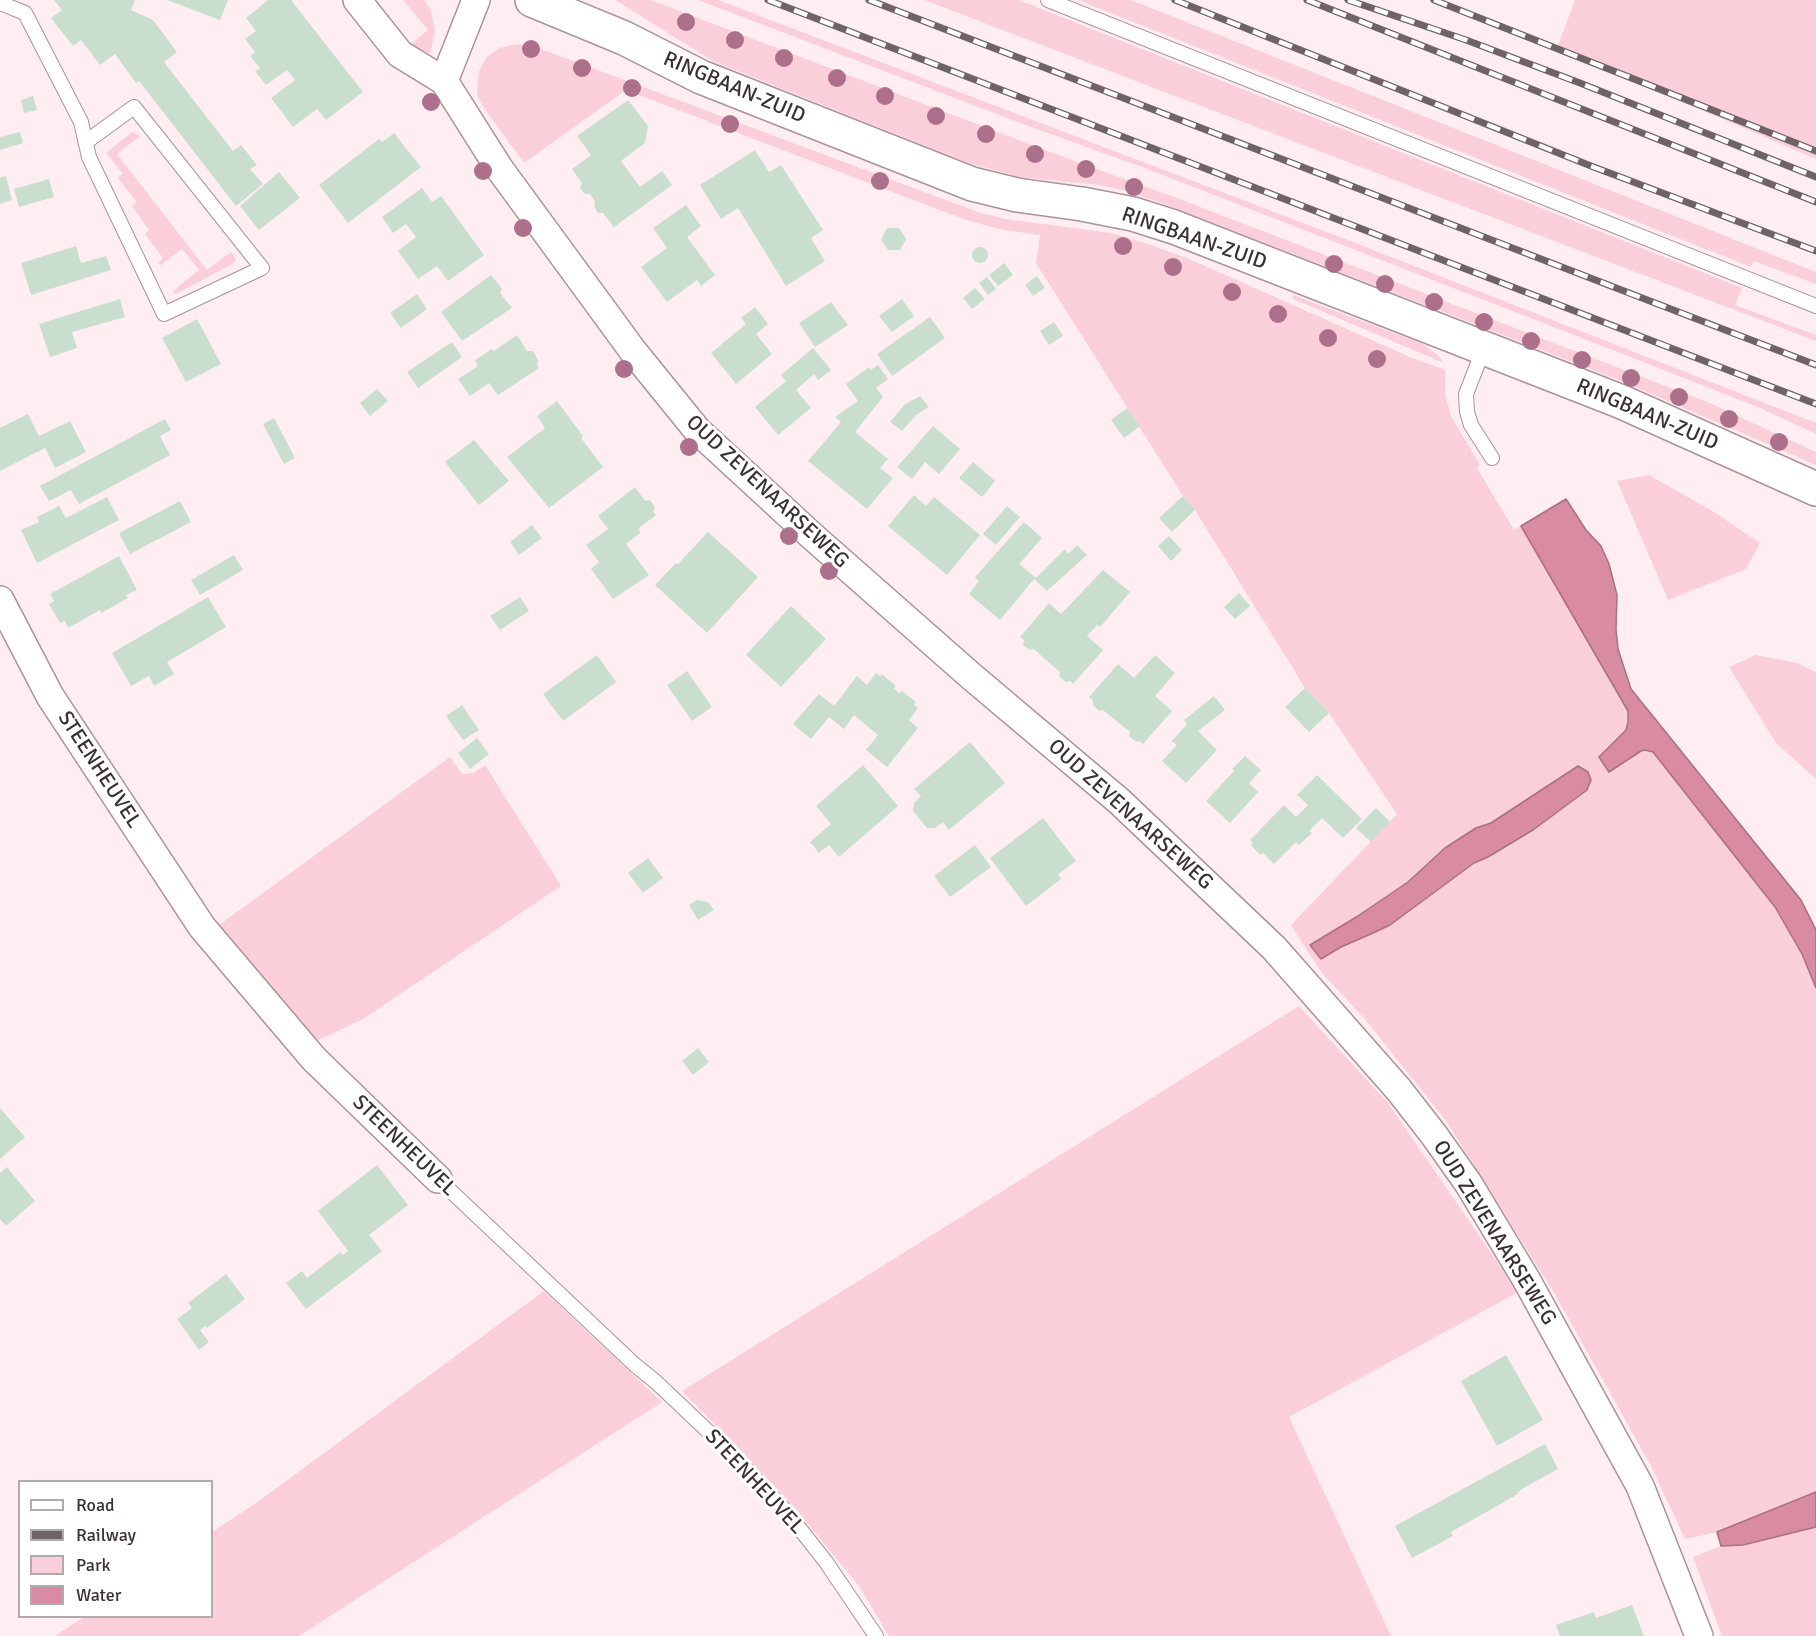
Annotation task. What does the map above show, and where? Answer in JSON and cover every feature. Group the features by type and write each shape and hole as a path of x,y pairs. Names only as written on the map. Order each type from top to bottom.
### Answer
{"street":[{"name":"OUD ZEVENAARSEWEG","path":"357,0 400,54 444,81 499,168 633,351 697,430 812,536 971,676 1119,801 1274,948 1399,1090 1468,1184 1527,1279 1640,1486 1699,1636"},
{"path":"444,81 476,0"},
{"name":"RINGBAAN-ZUID","path":"532,0 624,38 701,77 972,184 1017,195 1133,214 1174,227 1622,402 1816,489"},
{"name":"STEENHEUVEL","path":"0,600 50,696 202,927 314,1059 438,1179"}],"lane":[{"path":"1048,0 1816,306"},
{"path":"0,3 25,13 81,122 89,157 164,314 262,268 134,107 86,142"},
{"path":"1484,348 1466,394 1467,412 1471,425 1492,458"},
{"name":"STEENHEUVEL","path":"438,1179 733,1455 785,1510 826,1562 876,1636"}],"green space":[{"path":"403,0 424,0 431,10 435,32 430,54 410,45 428,30"},
{"path":"615,0 651,0 1174,197 1710,403 1816,452 1816,465 1619,380 1170,206 1127,191 1099,185 1019,177 966,162 713,61"},
{"path":"698,0 718,0 1345,239 1816,423 1816,434 1758,407 1142,167"},
{"path":"924,0 1019,0 1742,288 1735,305 1816,335 1816,341"},
{"path":"1078,0 1131,0 1816,272 1816,284 1754,261 1751,267"},
{"path":"1575,0 1816,0 1816,159 1557,48"},
{"path":"517,44 533,46 981,213 1006,219 1111,233 1145,243 1187,258 1410,357 1445,370 1445,395 1452,418 1480,465 1477,468 1514,530 1521,526 1628,711 1626,730 1599,757 1610,771 1641,751 1653,751 1775,907 1802,954 1816,988 1816,1492 1717,1532 1685,1539 1651,1466 1556,1296 1446,1121 1364,1018 1321,972 1291,925 1397,814 1329,713 1305,688 1195,510 1183,496 1036,263 1040,235 999,229 963,219 626,90 524,163 478,97 479,71 487,57 500,48","holes":["1578,766 1588,772 1591,780 1587,790 1533,830 1474,863 1390,925 1341,947 1322,959 1310,944 1358,916 1408,882 1445,848 1476,828 1491,823"]},
{"path":"132,132 140,136 117,154 207,270 231,252 236,259 234,263 176,294 172,292 199,270 182,249 161,265 158,263 163,258 145,234 149,230 132,206 137,202 118,178 123,174 106,153"},
{"path":"1293,295 1423,344 1439,356 1444,363 1293,299"},
{"path":"1649,475 1714,512 1760,543 1746,569 1668,600 1617,481"},
{"path":"1756,655 1797,663 1816,672 1816,779 1776,743 1729,667"},
{"path":"450,757 462,774 474,773 485,765 561,886 363,1019 325,1037 309,1040 215,928"},
{"path":"1299,1006 1388,1103 1518,1292 1289,1417 1391,1636 889,1636 859,1586 788,1500 682,1391"},
{"path":"544,1291 662,1402 299,1636 55,1636 82,1618 213,1618 213,1531 259,1501"},
{"path":"1816,1527 1816,1636 1722,1636 1693,1557 1721,1546"}],"water":[{"path":"1566,499 1586,530 1601,546 1609,564 1617,595 1618,649 1631,689 1801,900 1816,930 1816,988 1802,954 1775,907 1653,752 1641,751 1609,772 1599,757 1626,730 1628,711 1521,526"},
{"path":"1578,766 1588,772 1591,780 1587,790 1533,830 1474,863 1390,925 1341,947 1321,959 1310,945 1408,882 1445,848 1476,828 1491,823"},
{"path":"1816,1492 1816,1527 1743,1545 1721,1546 1717,1532"}],"building":[{"path":"54,0 135,0 131,10 153,20 177,52 164,62 233,151 241,145 257,165 250,169 263,184 236,206 139,81 136,83 115,54 100,65 81,40 73,46 51,18 62,10"},
{"path":"167,0 228,0 220,20"},
{"path":"268,0 291,0 363,92 326,120 317,109 293,127 271,98 295,80 287,70 266,85 255,71 260,68 250,56 255,52 245,39 256,31 246,18"},
{"path":"33,96 37,110 24,113 21,100"},
{"path":"628,100 648,126 645,143 621,161 640,187 662,171 672,185 614,227 603,213 598,213 594,206 595,201 590,194 585,194 580,188 582,183 572,169 591,155 577,136"},
{"path":"20,132 23,143 0,150 0,137"},
{"path":"394,133 421,167 348,223 319,185 379,139 382,142"},
{"path":"755,150 769,172 781,165 823,230 811,238 825,261 786,286 738,208 721,219 700,185"},
{"path":"279,172 300,198 259,230 240,206"},
{"path":"6,176 12,200 0,204 0,178"},
{"path":"49,179 54,197 19,207 14,189"},
{"path":"422,188 432,202 441,196 484,255 448,281 437,266 418,279 398,251 416,237 406,224 393,233 382,217"},
{"path":"686,205 701,226 687,237 715,275 701,286 697,280 667,302 641,267 667,248 653,228"},
{"path":"887,228 899,228 906,239 900,250 888,250 881,240"},
{"path":"76,246 81,263 106,256 111,270 31,295 21,263"},
{"path":"980,247 986,249 988,255 986,261 980,263 974,261 972,255 974,249"},
{"path":"1004,263 1013,275 998,286 989,275"},
{"path":"491,275 502,289 500,293 512,308 462,341 441,312"},
{"path":"1037,276 1045,288 1033,296 1025,285"},
{"path":"987,277 996,289 988,295 979,283"},
{"path":"975,288 985,299 972,309 963,298"},
{"path":"417,294 427,309 401,328 390,313"},
{"path":"120,299 125,317 72,332 77,348 50,357 39,324"},
{"path":"902,299 914,316 892,332 879,316"},
{"path":"831,302 848,325 815,347 799,323"},
{"path":"755,307 768,324 756,334 772,354 736,384 711,353 746,324 741,318"},
{"path":"930,317 945,338 892,376 877,354"},
{"path":"197,319 221,364 186,382 162,338"},
{"path":"1054,322 1063,336 1049,345 1040,331"},
{"path":"517,335 527,351 533,351 539,368 498,395 489,383 470,396 458,379 478,366 475,360 492,349 494,351"},
{"path":"452,342 462,357 418,388 407,372"},
{"path":"813,348 831,370 818,380 814,374 796,390 811,408 778,435 755,407 786,381 781,375"},
{"path":"878,365 888,379 876,388 883,397 855,432 888,459 880,468 893,478 867,509 808,461 841,422 835,417 858,401 846,384 869,367 871,370"},
{"path":"377,389 388,401 370,416 360,403"},
{"path":"920,396 929,407 916,415 902,431 890,422 904,405"},
{"path":"557,401 603,467 549,508 507,457 545,428 537,416"},
{"path":"1127,408 1140,426 1124,438 1111,420"},
{"path":"28,414 39,436 70,421 86,452 55,468 45,448 0,471 0,428"},
{"path":"274,418 295,458 284,464 263,424"},
{"path":"165,419 171,430 160,436 170,455 79,504 71,490 49,501 40,486"},
{"path":"933,426 960,449 939,474 925,462 912,479 897,467"},
{"path":"474,440 509,481 479,505 445,462"},
{"path":"973,462 995,481 982,497 959,478"},
{"path":"635,487 645,501 650,500 655,507 653,512 656,515 639,528 640,533 626,544 649,575 613,599 591,569 599,562 586,545 608,529 598,516"},
{"path":"914,495 926,506 934,497 980,535 947,575 888,526"},
{"path":"1183,496 1195,510 1172,532 1159,518"},
{"path":"107,497 119,520 37,563 21,530 39,522 37,517 59,506 66,518"},
{"path":"180,501 191,522 130,554 119,533"},
{"path":"1007,506 1020,517 996,545 983,534"},
{"path":"1024,522 1042,538 1019,564 1036,578 1065,549 1068,554 1077,545 1087,555 1047,591 1034,579 1000,620 969,594 979,581 975,577"},
{"path":"532,525 542,538 519,555 510,542"},
{"path":"708,532 758,577 707,633 655,585"},
{"path":"1169,536 1182,550 1171,561 1158,546"},
{"path":"234,555 243,570 200,595 191,580"},
{"path":"119,556 137,590 126,595 128,598 101,613 100,610 68,628 65,621 60,623 49,604 54,601 50,594"},
{"path":"1103,570 1130,592 1100,627 1097,625 1087,636 1103,650 1073,684 1071,681 1066,682 1059,676 1060,672 1034,649 1030,650 1023,645 1024,640 1020,637 1049,603 1061,614"},
{"path":"1239,593 1250,606 1235,619 1224,607"},
{"path":"208,597 226,627 167,662 174,674 154,686 149,676 131,686 112,653"},
{"path":"520,597 529,611 500,630 490,616"},
{"path":"791,606 826,639 781,687 746,655"},
{"path":"597,655 616,682 563,721 543,694"},
{"path":"1155,655 1175,673 1155,696 1172,711 1143,744 1140,741 1136,742 1129,736 1130,732 1103,710 1099,711 1089,697 1118,664 1134,678"},
{"path":"687,671 712,707 692,721 667,685"},
{"path":"876,673 880,676 882,674 896,686 894,688 899,693 902,691 916,702 914,705 918,708 909,720 918,728 887,767 866,750 878,735 854,715 844,729 829,717 811,739 793,724 819,694 834,706 857,676 867,685"},
{"path":"1305,688 1329,713 1309,732 1285,707"},
{"path":"1214,696 1225,710 1198,731 1217,750 1186,783 1162,761 1177,745 1172,741 1187,724 1184,720"},
{"path":"462,705 479,730 463,740 446,716"},
{"path":"477,738 489,754 470,769 458,753"},
{"path":"970,742 1005,783 949,830 943,822 935,828 927,828 913,811 914,803 921,796 914,789"},
{"path":"1245,756 1261,770 1249,783 1258,792 1230,823 1206,801"},
{"path":"863,765 898,806 839,857 829,845 819,853 810,842 831,824 816,806"},
{"path":"1317,775 1362,819 1343,838 1322,818 1309,831 1312,833 1299,845 1296,842 1274,864 1263,853 1260,855 1251,845 1253,843 1250,840 1284,805 1296,817 1308,805 1297,795"},
{"path":"1376,808 1390,822 1371,842 1356,828"},
{"path":"1043,818 1076,861 1058,874 1061,879 1026,906 990,858"},
{"path":"975,845 991,867 950,897 934,876"},
{"path":"648,858 663,878 643,893 628,873"},
{"path":"697,900 708,902 714,910 698,920 689,905"},
{"path":"698,1048 709,1062 693,1075 682,1061"},
{"path":"0,1108 25,1137 0,1159"},
{"path":"377,1165 408,1205 369,1235 382,1251 306,1309 286,1283 302,1271 307,1278 340,1252 343,1255 348,1251 318,1211"},
{"path":"7,1167 35,1201 6,1226 0,1219 0,1173"},
{"path":"226,1274 245,1299 207,1328 205,1326 200,1330 209,1342 199,1350 177,1319 192,1308 188,1303"},
{"path":"1506,1355 1543,1420 1497,1446 1461,1381"},
{"path":"1545,1444 1558,1469 1451,1532 1453,1536 1412,1558 1395,1526"},
{"path":"1632,1605 1644,1636 1560,1636 1556,1625 1594,1612 1596,1618"}],"railway":[{"path":"768,0 1816,404"},
{"path":"869,0 1816,365"},
{"path":"1175,0 1591,166 1816,251"},
{"path":"1307,0 1816,202"},
{"path":"1348,0 1466,40 1580,83 1816,177"},
{"path":"1434,0 1816,151"}]}
